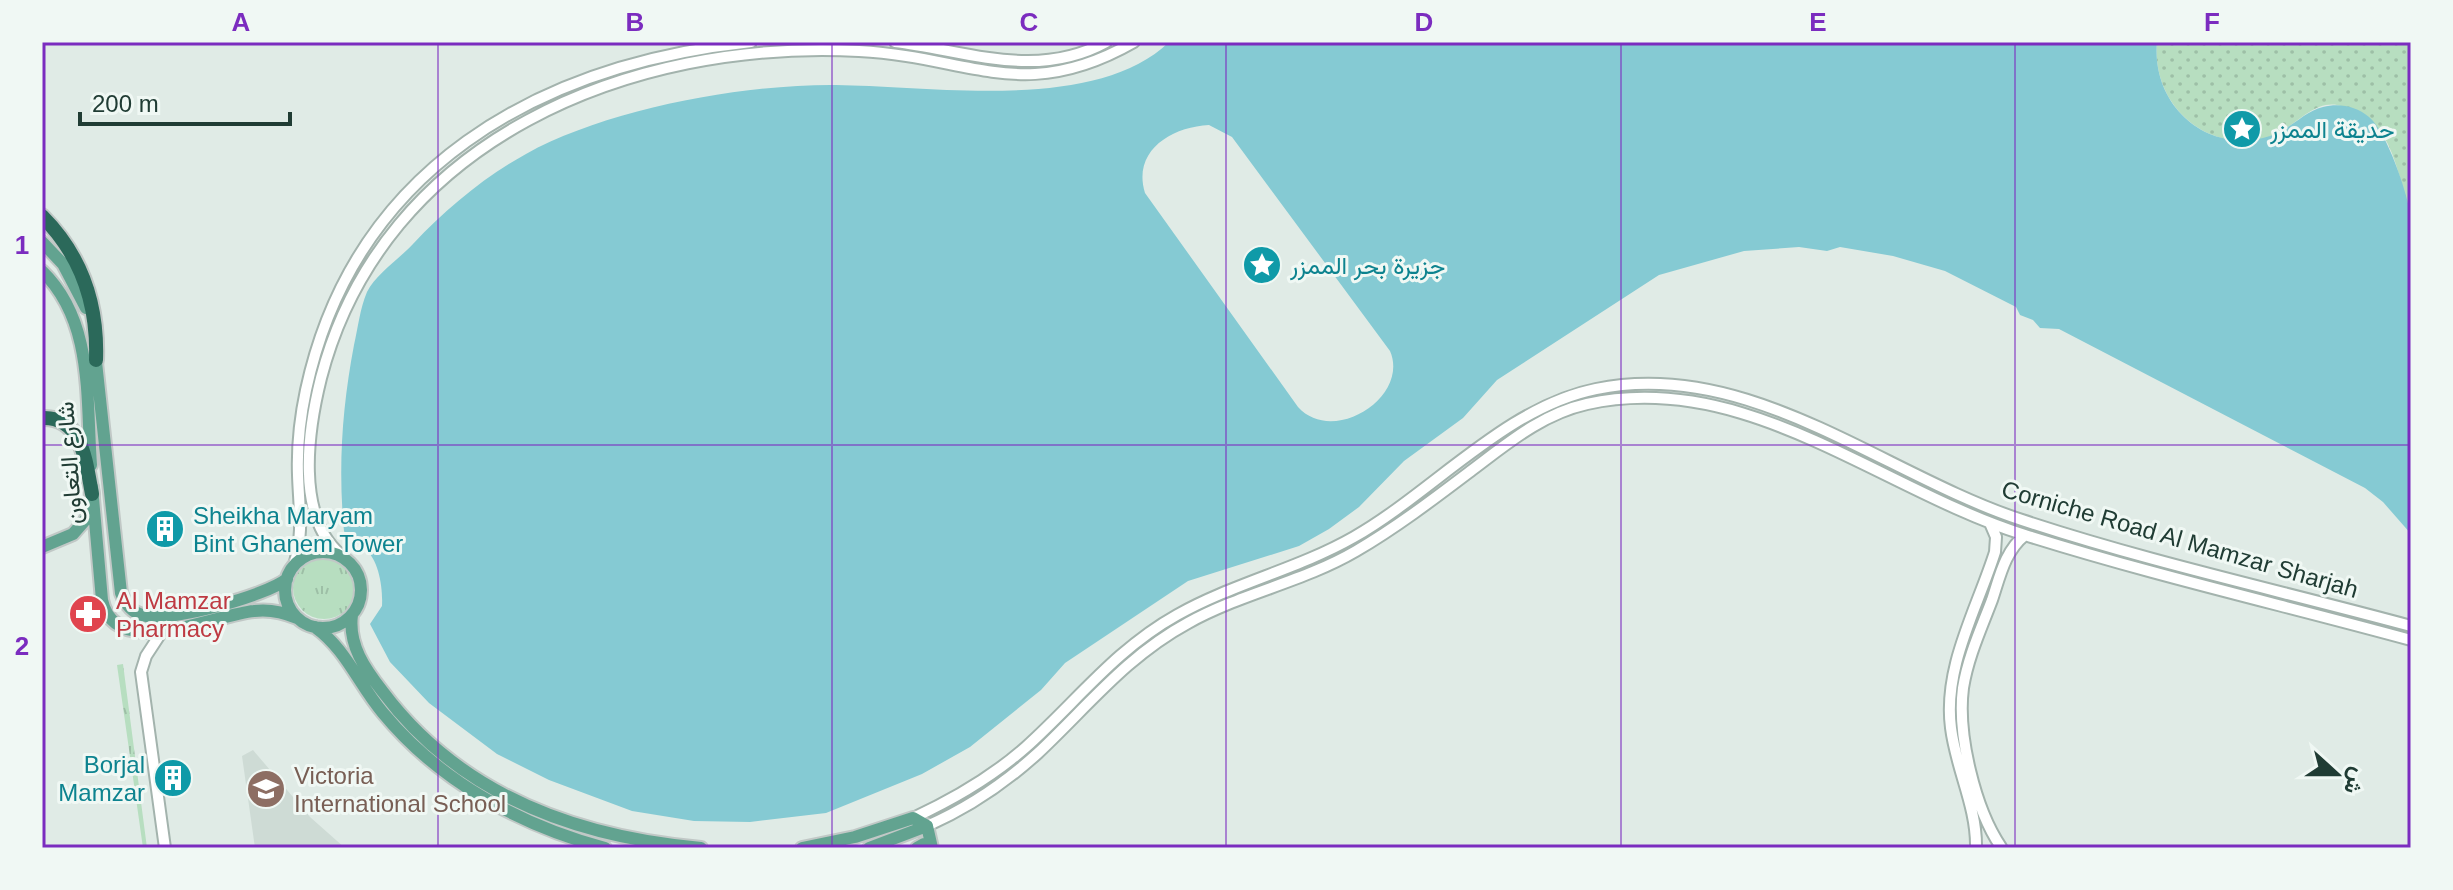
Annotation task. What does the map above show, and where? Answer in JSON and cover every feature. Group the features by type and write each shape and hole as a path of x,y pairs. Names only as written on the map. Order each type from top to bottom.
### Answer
{"highway":[{"path":"42,216 74,255 88,287 96,320 96,360"},
{"path":"42,418 65,423 77,435 92,494"}],"main road":[{"name":"شارع التعاون","path":"42,242 63,264 80,292 92,328 121,593 132,610 147,616"},
{"name":"شارع التعاون","path":"42,271 62,294 79,332 92,494 106,612 125,630 148,633"},
{"path":"42,547 73,534 94,510"},
{"path":"297,618 287,602 287,579 294,565 319,552 341,555 354,566 361,582 360,600 352,615 338,625 315,627"},
{"path":"287,579 248,599 147,616 148,633 257,610 297,618 315,627 340,651 372,700 397,730 444,772 514,815 605,848"},
{"path":"352,615 355,649 381,690 421,736 468,774 521,804 572,825 630,840 701,848"},
{"path":"913,818 927,826 932,848"},
{"name":"Corniche Road Al Mamzar Sharjah","path":"802,848 857,842 913,818"},
{"name":"Corniche Road Al Mamzar Sharjah","path":"869,848 927,826"},
{"path":"917,848 924,844 932,848"}],"street":[{"path":"294,565 302,530 299,434 315,356 355,264 400,200 447,154 527,105 578,83 643,62 751,42"},
{"path":"895,42 1033,63 1066,59 1106,42"},
{"path":"341,555 324,538 316,519 311,472 315,406 332,342 360,281 397,226 448,172 497,137 546,110 614,84 719,59 859,51 1030,76 1084,67 1134,42"},
{"name":"Corniche Road Al Mamzar Sharjah","path":"913,818 967,790 1000,768 1043,731 1096,675 1158,626 1210,598 1332,549 1421,492 1527,416 1561,399 1598,388 1639,383 1681,385 1726,394 1776,411 1951,494 2024,521 2411,626"},
{"name":"Corniche Road Al Mamzar Sharjah","path":"927,826 977,800 1018,770 1107,681 1168,634 1217,608 1329,565 1428,503 1532,427 1591,403 1675,398 1731,408 1990,523 2025,535 2411,640"},
{"path":"1770,423 1776,411"},
{"path":"1421,492 1428,503"},
{"path":"1990,523 1996,537 1995,552 1958,656 1949,705 1953,741 1974,823 1976,848 1988,844 2002,848"},
{"path":"2002,848 1985,819 1978,799 1964,732 1962,699 1970,658 2005,562 2025,535"},
{"path":"163,630 144,660 141,672 165,848"}],"shaded area":[{"name":"Victoria International School","path":"253,750 310,817 345,848 255,848 242,756"}],"green space":[{"name":"حديقة الممزر","path":"2157,42 2411,42 2411,217 2392,154 2383,135 2375,127 2343,107 2328,105 2311,111 2272,136 2249,141 2227,139 2206,132 2189,121 2174,105 2164,87 2158,65"},
{"path":"318,557 330,557 346,566 353,576 353,600 346,610 330,619 318,619 298,605 293,594 293,582 307,562"},
{"path":"123,664 147,848 143,848 117,665"}],"water":[{"path":"1169,42 2157,42 2163,86 2174,105 2205,132 2225,139 2247,140 2270,136 2323,107 2353,108 2369,117 2383,135 2401,178 2411,217 2411,534 2383,502 2365,488 2059,329 2040,328 2033,320 2020,315 2016,307 1945,271 1893,256 1840,247 1827,251 1799,247 1744,251 1659,275 1497,380 1463,418 1404,461 1359,507 1329,529 1299,546 1188,581 1065,663 1041,690 970,747 922,774 826,813 750,822 694,821 632,811 549,780 497,754 429,703 390,662 370,624 382,606 377,566 369,553 350,540 344,531 341,461 350,368 361,311 371,285 466,194 510,163 559,138 635,112 676,102 799,86 964,91 1057,87 1100,79 1138,64","holes":["1209,125 1232,137 1390,351 1393,368 1389,385 1365,411 1348,419 1330,421 1313,418 1298,407 1145,193 1142,178 1144,165 1158,144 1169,136"]}],"place":[{"name":"حديقة الممزر","path":"2242,129"},
{"name":"جزيرة بحر الممزر","path":"1262,265"},
{"name":"Sheikha Maryam Bint Ghanem Tower","path":"165,529"},
{"name":"Al Mamzar Pharmacy","path":"88,614"},
{"name":"Borjal Mamzar","path":"173,778"},
{"name":"Victoria International School","path":"266,789"}]}
